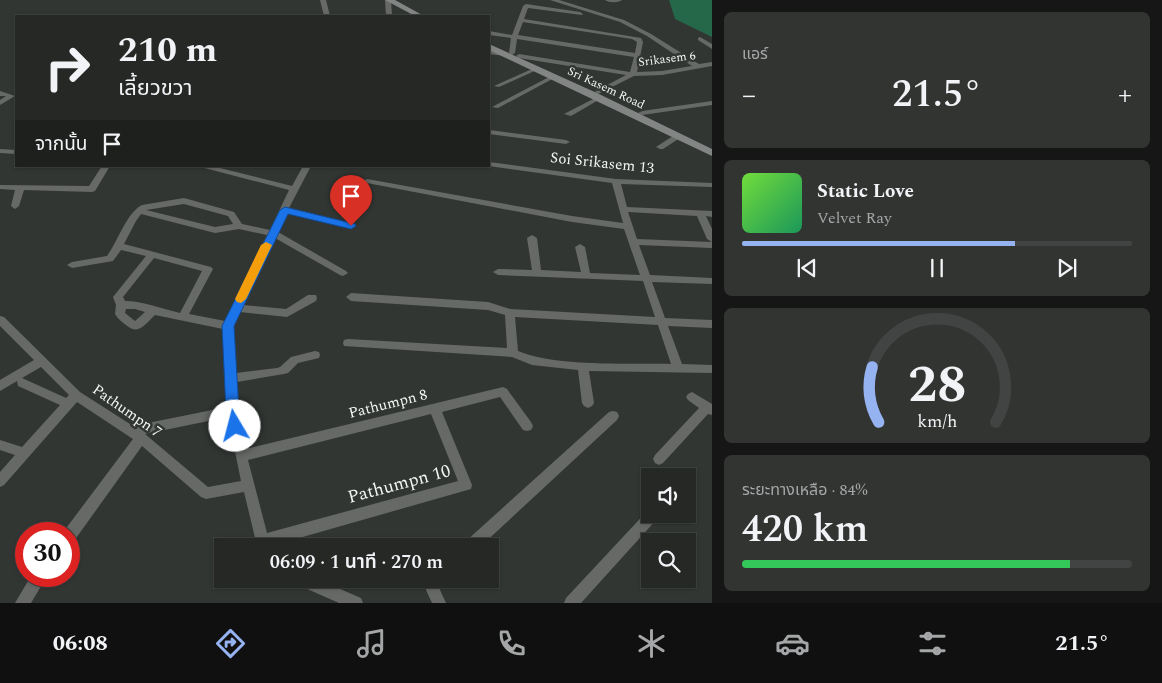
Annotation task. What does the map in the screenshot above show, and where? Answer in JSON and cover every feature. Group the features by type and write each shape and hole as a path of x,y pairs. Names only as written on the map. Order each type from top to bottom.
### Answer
{"main road":[{"path":"389,0 418,15"},
{"path":"400,0 426,15"},
{"name":"Sri Kasem Road","path":"490,43 599,95 712,152"},
{"name":"Sri Kasem Road","path":"490,47 512,54 554,77 642,113 712,147"}],"street":[{"path":"323,0 327,15"},
{"path":"389,0 389,15"},
{"path":"554,0 606,16 649,35 699,67"},
{"path":"608,0 619,0"},
{"path":"512,54 514,37 527,3 606,16"},
{"path":"490,52 633,74 640,42 638,38 520,20"},
{"path":"490,33 636,55"},
{"name":"Srikasem 6","path":"700,39 712,47"},
{"name":"Srikasem 6","path":"568,114 633,74 662,73 712,64"},
{"path":"497,86 536,68"},
{"path":"496,107 554,77"},
{"path":"0,94 12,96 0,103"},
{"path":"642,113 712,103"},
{"path":"490,132 566,142"},
{"path":"660,147 678,136"},
{"path":"0,151 15,152"},
{"name":"Soi Srikasem 13","path":"490,164 616,181 712,185"},
{"path":"0,187 92,190 105,167"},
{"path":"205,167 294,189"},
{"path":"262,538 232,411 228,326 272,233 306,167"},
{"path":"367,181 572,219 628,227"},
{"path":"616,181 628,227 678,367"},
{"path":"15,206 20,188"},
{"path":"72,265 110,259 132,220 142,208 184,202 231,214 239,226"},
{"path":"623,209 712,214"},
{"path":"285,210 351,226"},
{"path":"139,212 214,230 239,226 272,233 343,273"},
{"path":"701,214 712,239"},
{"path":"532,238 537,273"},
{"path":"633,242 712,245"},
{"path":"119,246 208,269 184,317"},
{"path":"580,247 586,275"},
{"path":"152,255 118,297 121,305 120,314 135,327 153,312"},
{"path":"498,272 712,281"},
{"path":"351,297 488,306 510,313 712,324"},
{"path":"236,308 287,313 294,311 300,304 312,298"},
{"path":"121,305 135,305 153,312 228,326"},
{"path":"510,313 513,353"},
{"name":"Pathumpn 7","path":"0,320 40,359 72,400 136,435 206,493 249,485"},
{"path":"348,343 513,353 532,361 582,366 712,369"},
{"path":"231,378 277,372 284,370 295,360 315,355"},
{"path":"0,380 40,359"},
{"path":"0,386 40,359"},
{"path":"582,366 588,403"},
{"path":"0,481 72,400 22,382"},
{"name":"Pathumpn 8","path":"241,456 503,392 527,426"},
{"path":"659,459 710,409 692,396"},
{"name":"Pathumpn 10","path":"284,538 466,485 435,409"},
{"path":"78,522 136,435 232,411"},
{"path":"480,538 613,416"},
{"path":"0,445 24,454"},
{"path":"571,603 644,523"},
{"path":"22,603 33,587"},
{"path":"322,588 356,603"},
{"path":"434,588 439,603"}],"green space":[{"path":"669,0 712,0 712,37 675,19"}],"slow traffic":[{"path":"241,299 266,245"}],"route":[{"path":"235,426 232,411 228,326 272,233 285,210 351,226"}]}
